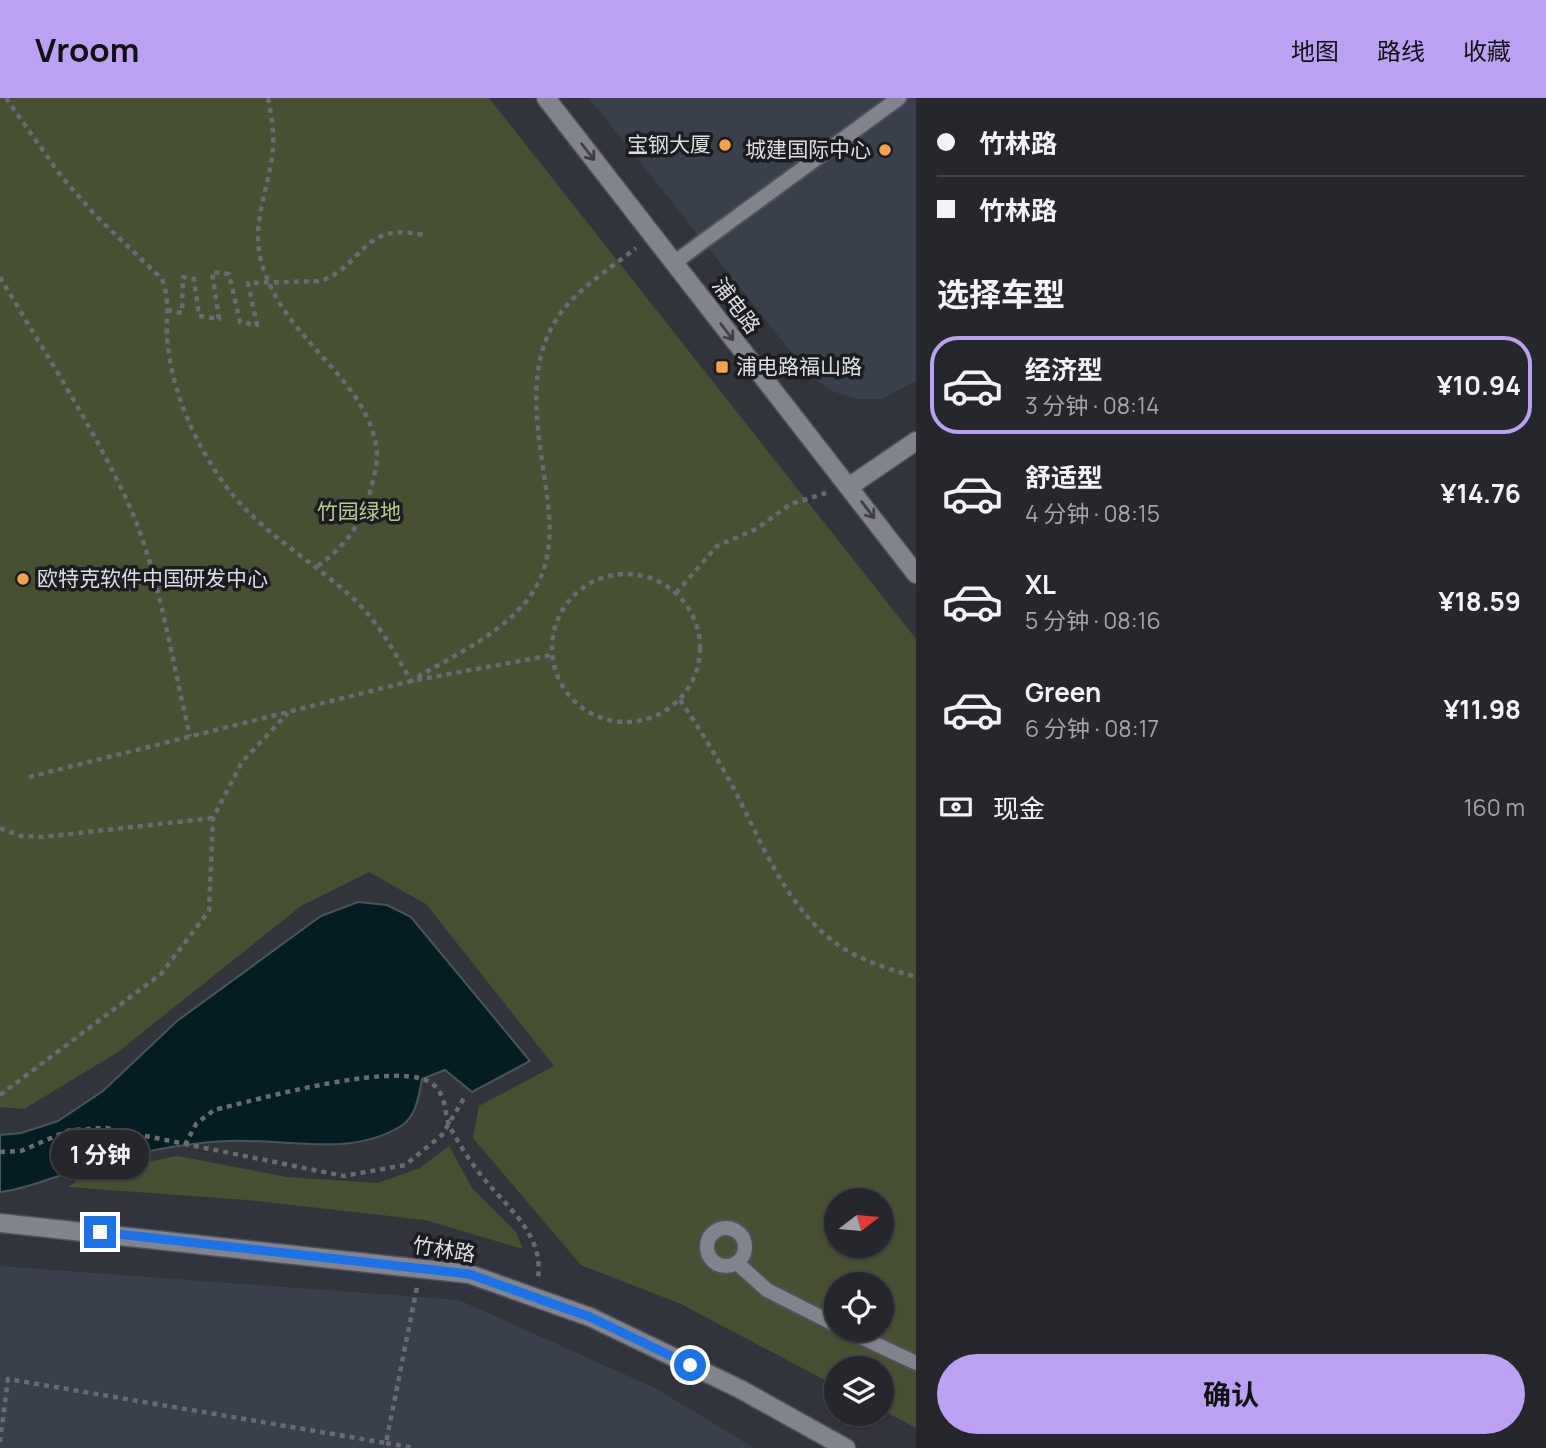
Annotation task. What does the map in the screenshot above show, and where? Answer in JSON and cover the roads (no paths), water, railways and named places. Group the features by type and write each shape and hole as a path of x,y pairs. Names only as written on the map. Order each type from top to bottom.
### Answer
{"street":[{"name":"浦电路","path":"546,98 916,574"},
{"path":"850,486 916,441"},
{"name":"竹林路","path":"0,1223 469,1274 590,1317 715,1377 846,1448"}],"lane":[{"path":"675,262 899,98"},
{"path":"737,1263 767,1290 824,1319"},
{"path":"871,1342 916,1363"}],"place":[{"name":"宝钢大厦","path":"725,145"},
{"name":"城建国际中心","path":"885,150"},
{"name":"浦电路福山路","path":"722,367"},
{"name":"欧特克软件中国研发中心","path":"23,579"}],"park label":[{"name":"竹园绿地","path":"359,512"}]}
